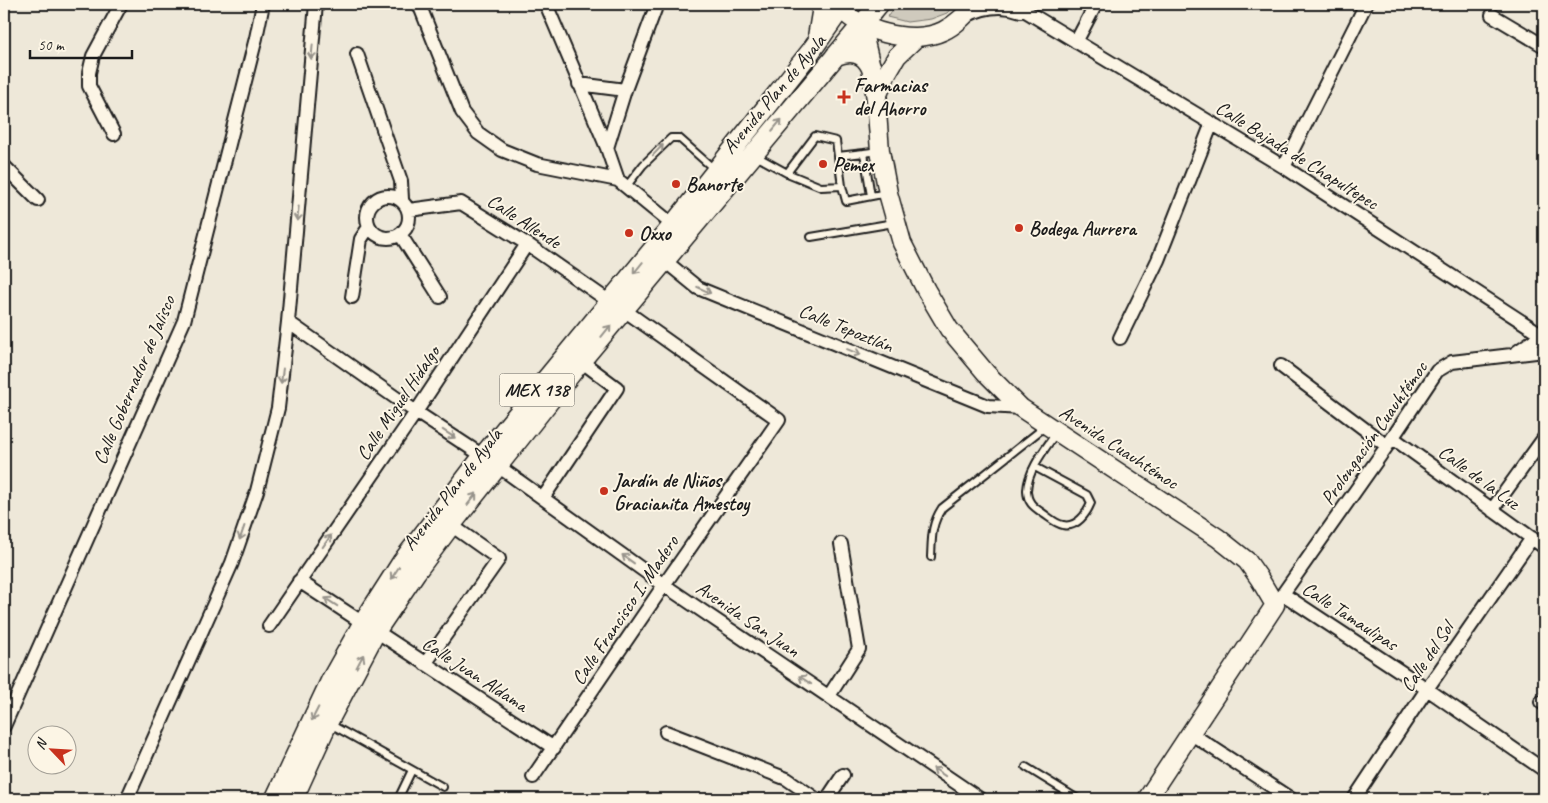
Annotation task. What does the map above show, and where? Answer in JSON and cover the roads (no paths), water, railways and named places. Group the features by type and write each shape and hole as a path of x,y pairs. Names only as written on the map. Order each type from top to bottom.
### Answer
{"main road":[{"name":"Avenida Plan de Ayala","path":"293,799 369,627 402,562 490,460 617,306 665,261 879,4"},
{"path":"836,5 861,25 887,35 917,36 942,32 963,17 975,4"},
{"name":"Avenida Plan de Ayala","path":"275,799 306,732 369,627 416,572 451,525 490,460 581,361 673,225 811,51 836,5"},
{"name":"Avenida Cuauhtémoc","path":"861,25 876,99 872,152 880,194 897,222 902,243 926,290 949,329 986,373 1021,408 1218,538 1247,561 1259,578 1279,600"},
{"name":"Avenida Cuauhtémoc","path":"876,99 896,56 917,36"},
{"path":"835,56 855,52 868,60 871,67"},
{"path":"1147,799 1279,600"}],"street":[{"path":"114,134 89,86 89,73 93,56 121,4"},
{"name":"Calle Gobernador de Jalisco","path":"4,726 184,321 263,4"},
{"path":"126,799 232,563 256,490 278,408 288,322 316,4"},
{"path":"418,4 462,112 478,133 502,150 537,164 622,184 673,225"},
{"path":"546,4 622,184"},
{"path":"607,148 625,90 657,4"},
{"name":"Calle Bajada de Chapultepec","path":"1014,4 1284,167 1543,334 1512,355"},
{"path":"1076,42 1096,4"},
{"path":"1284,167 1366,4"},
{"name":"Calle Bajada de Chapultepec","path":"963,17 994,7 1017,9 1028,13"},
{"path":"1492,15 1544,46"},
{"path":"357,54 401,182 405,205 410,219 407,228 392,238 383,238 375,234 369,227 368,211 372,203 378,198 386,195 394,196 405,205"},
{"path":"579,84 625,90"},
{"path":"1120,338 1158,260 1212,123"},
{"path":"4,166 38,200"},
{"name":"Calle Allende","path":"405,205 460,203 527,244 779,420"},
{"path":"352,297 362,239 369,227"},
{"path":"400,234 440,297"},
{"name":"Calle Miguel Hidalgo","path":"269,626 416,412 527,244"},
{"name":"Calle Tepoztlán","path":"665,261 698,288 988,406 1021,408"},
{"name":"Avenida San Juan","path":"288,322 416,412 490,460 664,585 980,799"},
{"name":"Prolongación Cuauhtémoc","path":"1279,600 1390,442 1437,371 1452,362 1544,351"},
{"path":"543,498 617,388 581,361"},
{"name":"Calle de la Luz","path":"1281,366 1544,547"},
{"name":"Calle Francisco I. Madero","path":"533,777 779,420"},
{"path":"1492,510 1544,438"},
{"path":"425,664 499,559 451,525"},
{"name":"Calle del Sol","path":"1354,799 1427,689 1532,538"},
{"path":"829,696 859,649 841,544"},
{"name":"Calle Juan Aldama","path":"299,581 554,748"},
{"name":"Calle Tamaulipas","path":"1279,600 1427,689 1544,770"},
{"path":"666,732 787,779 816,799"},
{"path":"1190,733 1291,799"},
{"path":"827,799 843,776"}],"lane":[{"path":"788,173 816,136 836,141 846,201 880,194"},
{"path":"622,184 671,138 679,138 716,171"},
{"path":"838,156 872,152"},
{"path":"753,154 788,173 821,187 842,186"},
{"path":"811,237 897,222"},
{"path":"1035,467 1087,495 1091,503 1088,511 1080,520 1071,525 1064,526 1032,505 1028,500 1028,481 1035,467 1046,447 1052,428"},
{"path":"931,556 932,531 935,518 942,508 1052,428"},
{"path":"328,722 443,787"},
{"path":"1026,767 1078,799"},
{"path":"398,799 412,770"}],"place":[{"name":"Farmacias del Ahorro","path":"844,97"},
{"name":"Pemex","path":"823,164"},
{"name":"Banorte","path":"676,184"},
{"name":"Bodega Aurrera","path":"1019,228"},
{"name":"Oxxo","path":"629,233"},
{"name":"Jardín de Niños Gracianita Amestoy","path":"604,491"}]}
